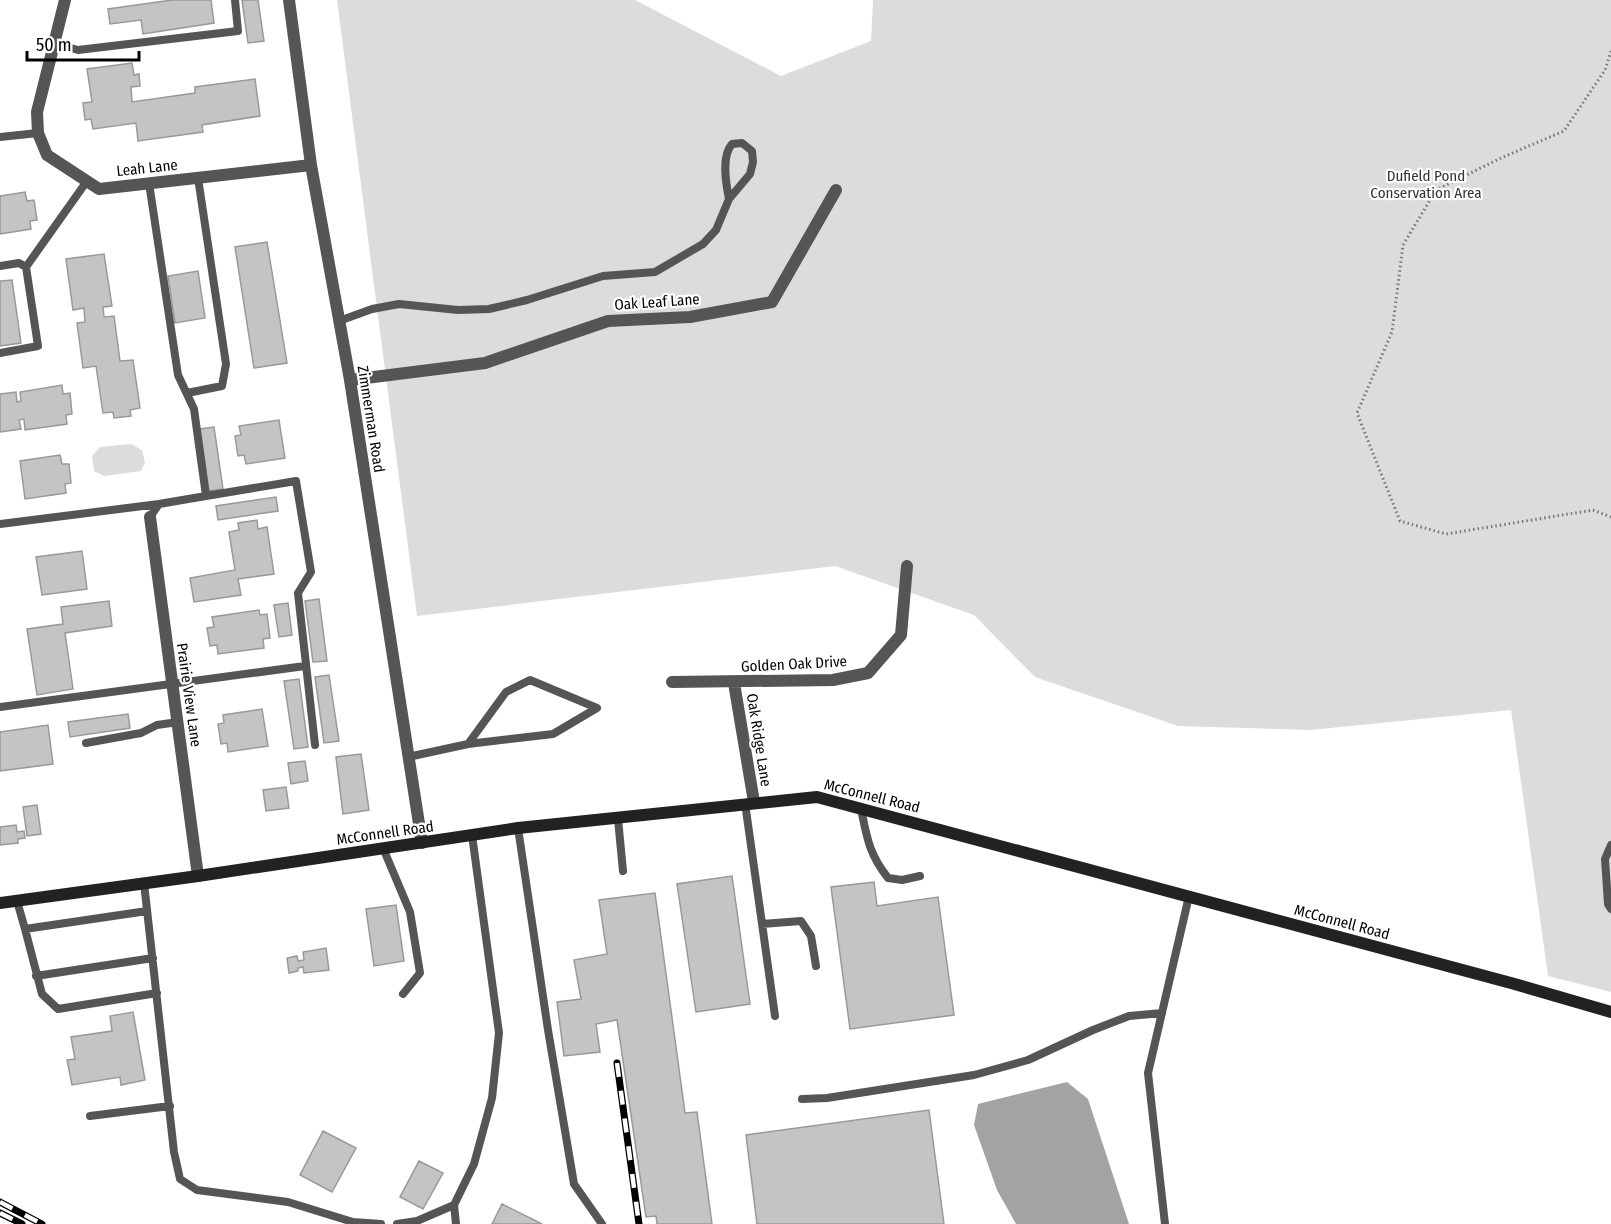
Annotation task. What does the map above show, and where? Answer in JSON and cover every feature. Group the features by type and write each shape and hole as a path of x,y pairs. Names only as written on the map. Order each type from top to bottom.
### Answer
{"street":[{"path":"38,133 37,112 64,0"},
{"name":"Zimmerman Road","path":"289,0 311,165 350,380 422,843"},
{"name":"Leah Lane","path":"38,133 47,155 99,189 311,165"},
{"name":"Oak Leaf Lane","path":"350,380 485,363 608,321 690,316 772,302 836,190"},
{"name":"Prairie View Lane","path":"150,517 198,876"},
{"name":"Golden Oak Drive","path":"672,682 833,680 868,674 901,635 907,566"},
{"name":"Oak Ridge Lane","path":"734,683 749,803"},
{"name":"McConnell Road","path":"0,903 144,884 518,828 817,797 1511,982 1611,1012"}],"lane":[{"path":"53,43 78,50 238,31 234,0"},
{"path":"0,137 38,133"},
{"path":"339,321 372,309 399,304 458,310 489,309 527,300 603,276 655,272 703,244 716,230 729,199 750,174 753,162 752,151 742,143 732,144 728,148 726,166 729,199"},
{"path":"187,393 222,386 226,364 198,177"},
{"path":"0,353 38,346 26,267 87,181"},
{"path":"149,183 178,375 194,409 207,496"},
{"path":"0,266 19,263 26,267"},
{"path":"0,524 159,504 296,481 311,572 298,593 315,745"},
{"path":"150,517 159,504"},
{"path":"0,707 305,666"},
{"path":"408,757 468,744 553,734 597,708 530,680 506,692 468,744"},
{"path":"86,743 141,733 157,725 178,722"},
{"path":"749,803 775,1016"},
{"path":"861,809 868,846 876,863 888,878 902,880 920,876"},
{"path":"618,819 623,871"},
{"path":"518,828 574,1184 602,1224"},
{"path":"456,1224 454,1205 474,1164 492,1098 499,1033 472,835"},
{"path":"1611,845 1608,858 1608,904 1611,909"},
{"path":"383,848 410,912 419,958 420,973 403,994"},
{"path":"144,884 174,1152 180,1179 197,1190 288,1202 356,1223 381,1224"},
{"path":"1165,1224 1148,1073 1189,896"},
{"path":"17,901 42,994 58,1009 157,993"},
{"path":"25,929 147,912"},
{"path":"762,924 801,921 811,936 816,966"},
{"path":"36,976 153,958"},
{"path":"802,1099 839,1096 974,1075 1028,1060 1129,1016 1162,1014"},
{"path":"90,1116 170,1106"},
{"path":"397,1224 417,1221 454,1205"}],"path":[{"path":"1611,51 1605,70 1563,131 1436,190 1403,245 1392,332 1357,413 1400,521 1446,534 1593,510 1611,517"}],"green space":[{"name":"Dufield Pond Conservation Area","path":"337,0 635,0 781,76 871,41 873,0 1611,0 1611,992 1548,976 1511,710 1310,730 1178,726 1035,677 974,615 835,566 417,616"},
{"path":"131,444 142,450 145,463 141,471 104,476 94,471 92,456 100,447"}],"shaded area":[{"path":"1067,1082 1088,1099 1129,1224 1016,1224 997,1190 974,1125 978,1104"}],"building":[{"path":"172,0 211,0 214,23 143,34 141,20 110,24 108,9"},
{"path":"242,0 258,0 264,41 248,43"},
{"path":"132,63 134,75 139,74 140,86 131,87 132,102 195,93 195,87 255,79 260,116 202,125 203,132 138,141 136,123 93,129 91,119 85,120 83,103 92,102 87,69"},
{"path":"25,192 27,201 34,200 37,220 30,221 31,229 0,234 0,196"},
{"path":"267,242 287,363 254,368 235,247"},
{"path":"104,254 112,306 103,307 104,317 114,316 120,361 133,360 140,408 130,410 131,416 114,418 113,412 103,413 96,366 83,368 77,323 85,322 84,308 73,310 66,259"},
{"path":"198,271 205,318 175,323 168,276"},
{"path":"12,280 21,343 0,346 0,281"},
{"path":"62,385 63,394 70,393 72,414 66,415 67,424 25,430 24,419 19,420 21,429 0,432 0,394 16,392 17,402 21,401 20,392"},
{"path":"279,420 285,458 246,464 244,455 238,456 235,436 241,435 239,426"},
{"path":"214,427 223,489 209,491 200,429"},
{"path":"60,455 62,464 69,464 71,483 65,484 66,493 25,499 20,461"},
{"path":"276,497 278,511 218,520 216,506"},
{"path":"257,520 258,529 267,527 274,574 238,579 241,595 194,602 190,578 235,570 229,532 239,530 238,523"},
{"path":"82,551 87,589 42,595 36,557"},
{"path":"319,599 327,661 313,662 305,601"},
{"path":"109,601 112,626 65,633 73,689 37,695 27,629 63,624 61,607"},
{"path":"288,603 292,635 279,637 274,605"},
{"path":"259,610 260,615 267,614 270,638 263,639 264,648 218,654 217,645 210,646 207,628 214,627 212,617"},
{"path":"329,675 339,741 324,743 315,677"},
{"path":"299,679 308,747 294,749 284,681"},
{"path":"262,709 268,746 228,752 227,743 221,744 218,724 224,723 223,715"},
{"path":"128,714 130,728 70,737 68,722"},
{"path":"48,725 53,764 0,771 0,732"},
{"path":"361,754 369,810 343,814 336,757"},
{"path":"305,761 308,781 291,784 288,763"},
{"path":"286,787 289,808 266,811 263,790"},
{"path":"37,805 41,834 27,836 23,807"},
{"path":"16,825 17,832 24,831 25,838 18,839 18,843 0,845 0,827"},
{"path":"732,876 750,1004 696,1012 677,884"},
{"path":"874,882 877,906 938,897 954,1015 850,1029 831,887"},
{"path":"655,893 685,1113 697,1112 712,1224 657,1224 656,1216 646,1217 617,1020 596,1024 600,1052 564,1056 557,1002 581,999 574,960 607,954 599,900"},
{"path":"396,905 404,961 374,966 366,909"},
{"path":"326,948 329,970 304,973 303,967 289,973 287,958 297,956 298,961 304,960 303,952"},
{"path":"133,1012 145,1080 121,1085 120,1077 72,1085 67,1060 75,1059 71,1037 112,1031 110,1016"},
{"path":"929,1110 944,1224 757,1224 746,1135"},
{"path":"323,1131 356,1148 332,1192 300,1175"},
{"path":"419,1161 443,1173 423,1209 400,1197"},
{"path":"502,1204 542,1224 492,1224"}],"railway":[{"path":"617,1063 639,1224"},
{"path":"0,1202 42,1224"},
{"path":"0,1213 22,1224"}]}
